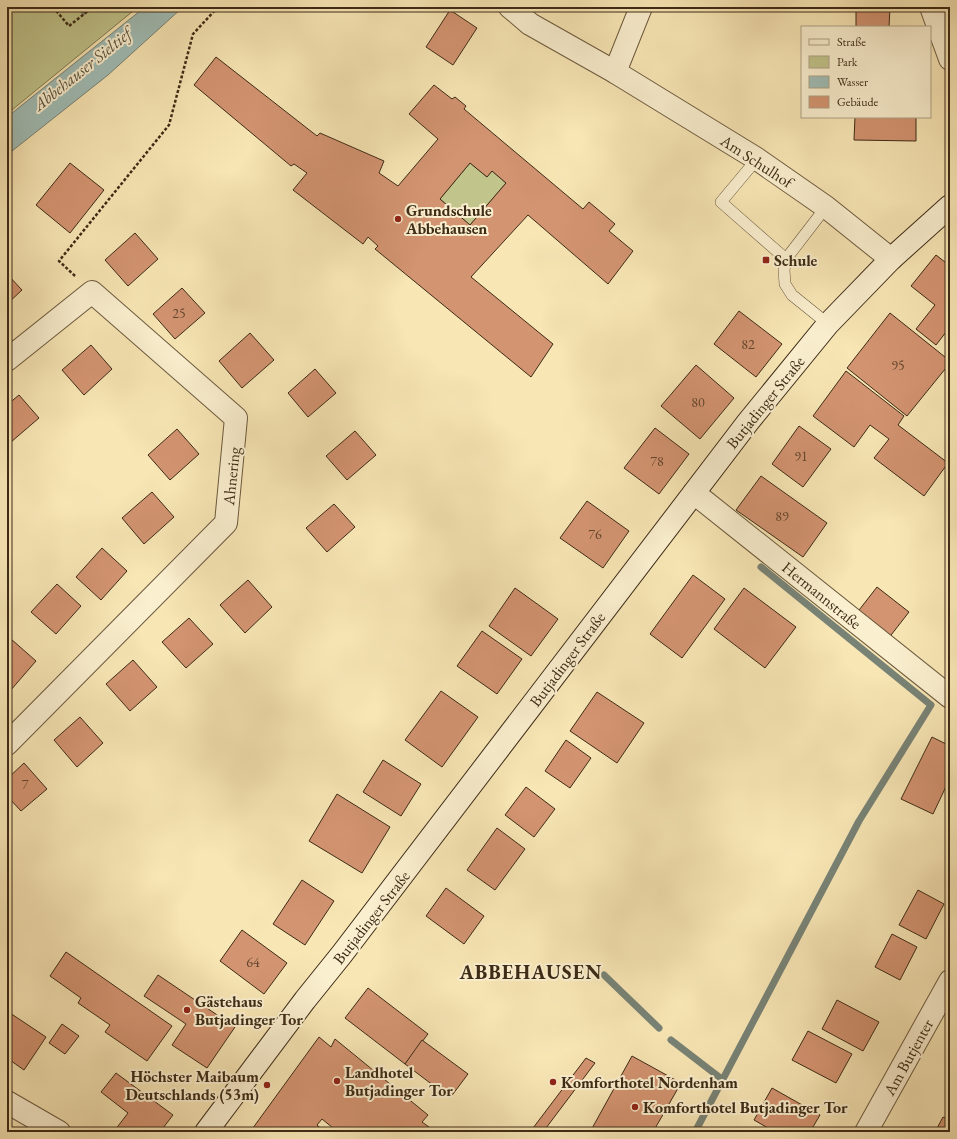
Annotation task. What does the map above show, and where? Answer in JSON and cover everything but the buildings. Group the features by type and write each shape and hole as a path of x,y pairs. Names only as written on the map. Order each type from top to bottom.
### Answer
{"street":[{"name":"Am Schulhof","path":"510,7 530,24 615,72 757,159 826,207 892,259"},
{"path":"615,72 641,7"},
{"path":"930,7 948,54"},
{"name":"Butjadinger Straße","path":"206,1132 305,1000 352,942 748,422 828,324 892,259 950,206"},
{"path":"7,360 92,292"},
{"name":"Ahnering","path":"7,744 226,523 236,418 92,292"},
{"name":"Hermannstraße","path":"694,493 950,697"},
{"name":"Am Butjenter","path":"866,1132 950,981"},
{"path":"7,1102 59,1132"}],"lane":[{"path":"757,159 721,202 786,258"},
{"path":"826,207 786,258 784,270 786,284 792,295 828,324"}],"path":[{"path":"53,7 69,26 94,7"},
{"path":"92,292 59,261 169,125 193,34 218,7"}],"green space":[{"path":"7,7 138,7 7,114"},
{"path":"470,163 487,177 492,171 506,183 470,225 440,199"}],"water":[{"name":"Abbehauser Sieltief","path":"145,7 183,7 108,75 7,155 7,117"}],"waterway":[{"path":"80,7 84,11"},
{"path":"695,1132 859,821 931,705 761,567"},
{"path":"604,975 659,1028"},
{"path":"671,1040 723,1080"}],"place":[{"name":"Grundschule Abbehausen","path":"398,219"},
{"name":"Schule","path":"766,260"},
{"name":"Gästehaus Butjadinger Tor","path":"187,1010"},
{"name":"Landhotel Butjadinger Tor","path":"337,1081"},
{"name":"Komforthotel Nordenham","path":"553,1082"},
{"name":"Höchster Maibaum Deutschlands (53m)","path":"267,1085"},
{"name":"Komforthotel Butjadinger Tor","path":"635,1107"}],"district":[{"name":"ABBEHAUSEN","path":"531,972"}]}
